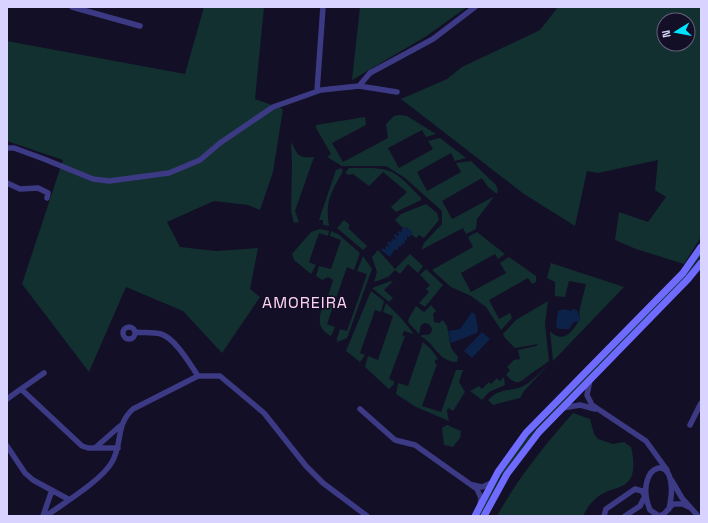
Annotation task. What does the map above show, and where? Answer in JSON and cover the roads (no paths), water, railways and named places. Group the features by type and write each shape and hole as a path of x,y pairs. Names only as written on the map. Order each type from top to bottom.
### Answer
{"main road":[{"path":"475,516 491,483 526,433 683,273 701,247"},
{"path":"484,516 499,486 518,458 539,432 688,280 701,263"}],"street":[{"path":"72,7 140,26"},
{"path":"317,91 323,7"},
{"path":"360,86 370,73 432,39 475,7"},
{"path":"7,148 14,148 44,158 93,179 109,181 169,173 200,160 220,143 274,107 317,91 360,86 397,92"},
{"path":"7,183 20,189 38,188 48,193 47,198"},
{"path":"135,332 155,333 165,336 188,360 198,376"},
{"path":"7,399 44,373"},
{"path":"44,516 106,471 118,448 120,426 125,416 133,408 198,376 211,375 220,376 244,394 264,412 306,466 323,483 367,516"},
{"path":"590,380 587,395 589,400 602,413"},
{"path":"21,389 82,446 95,448 118,448"},
{"path":"690,425 701,403"},
{"path":"563,408 580,405 602,413 646,440 668,472 689,507 698,516"},
{"path":"360,409 395,440 414,445 471,484 479,493 480,505"},
{"path":"95,448 120,426"},
{"path":"7,446 25,473 68,499"},
{"path":"625,516 640,506 645,496 647,481 654,469 658,457"},
{"path":"654,469 663,468 668,472"},
{"path":"604,516 606,509 635,490 642,491 650,513 655,515 664,515 668,508 672,490 672,480"},
{"path":"471,484 482,487 491,483"},
{"path":"44,516 52,490"},
{"path":"668,508 673,504 683,504 689,507"}],"water":[{"path":"403,227 406,227 413,232 410,237 407,236 407,241 405,240 404,245 402,243 401,247 399,246 397,251 395,249 390,257 381,250 383,248 385,250 386,245 388,247 389,245 387,244 389,241 391,243 392,238 394,240 396,238 393,236 395,234 398,236 399,234 397,233 399,231 401,232"},
{"path":"563,309 571,311 573,309 577,310 580,319 579,321 574,322 569,329 559,329 556,327 558,311"},
{"path":"472,312 476,315 478,329 477,333 451,343 448,331 460,329"},
{"path":"482,332 490,339 472,358 464,351"}],"district":[{"name":"AMOREIRA","path":"305,302"}]}
